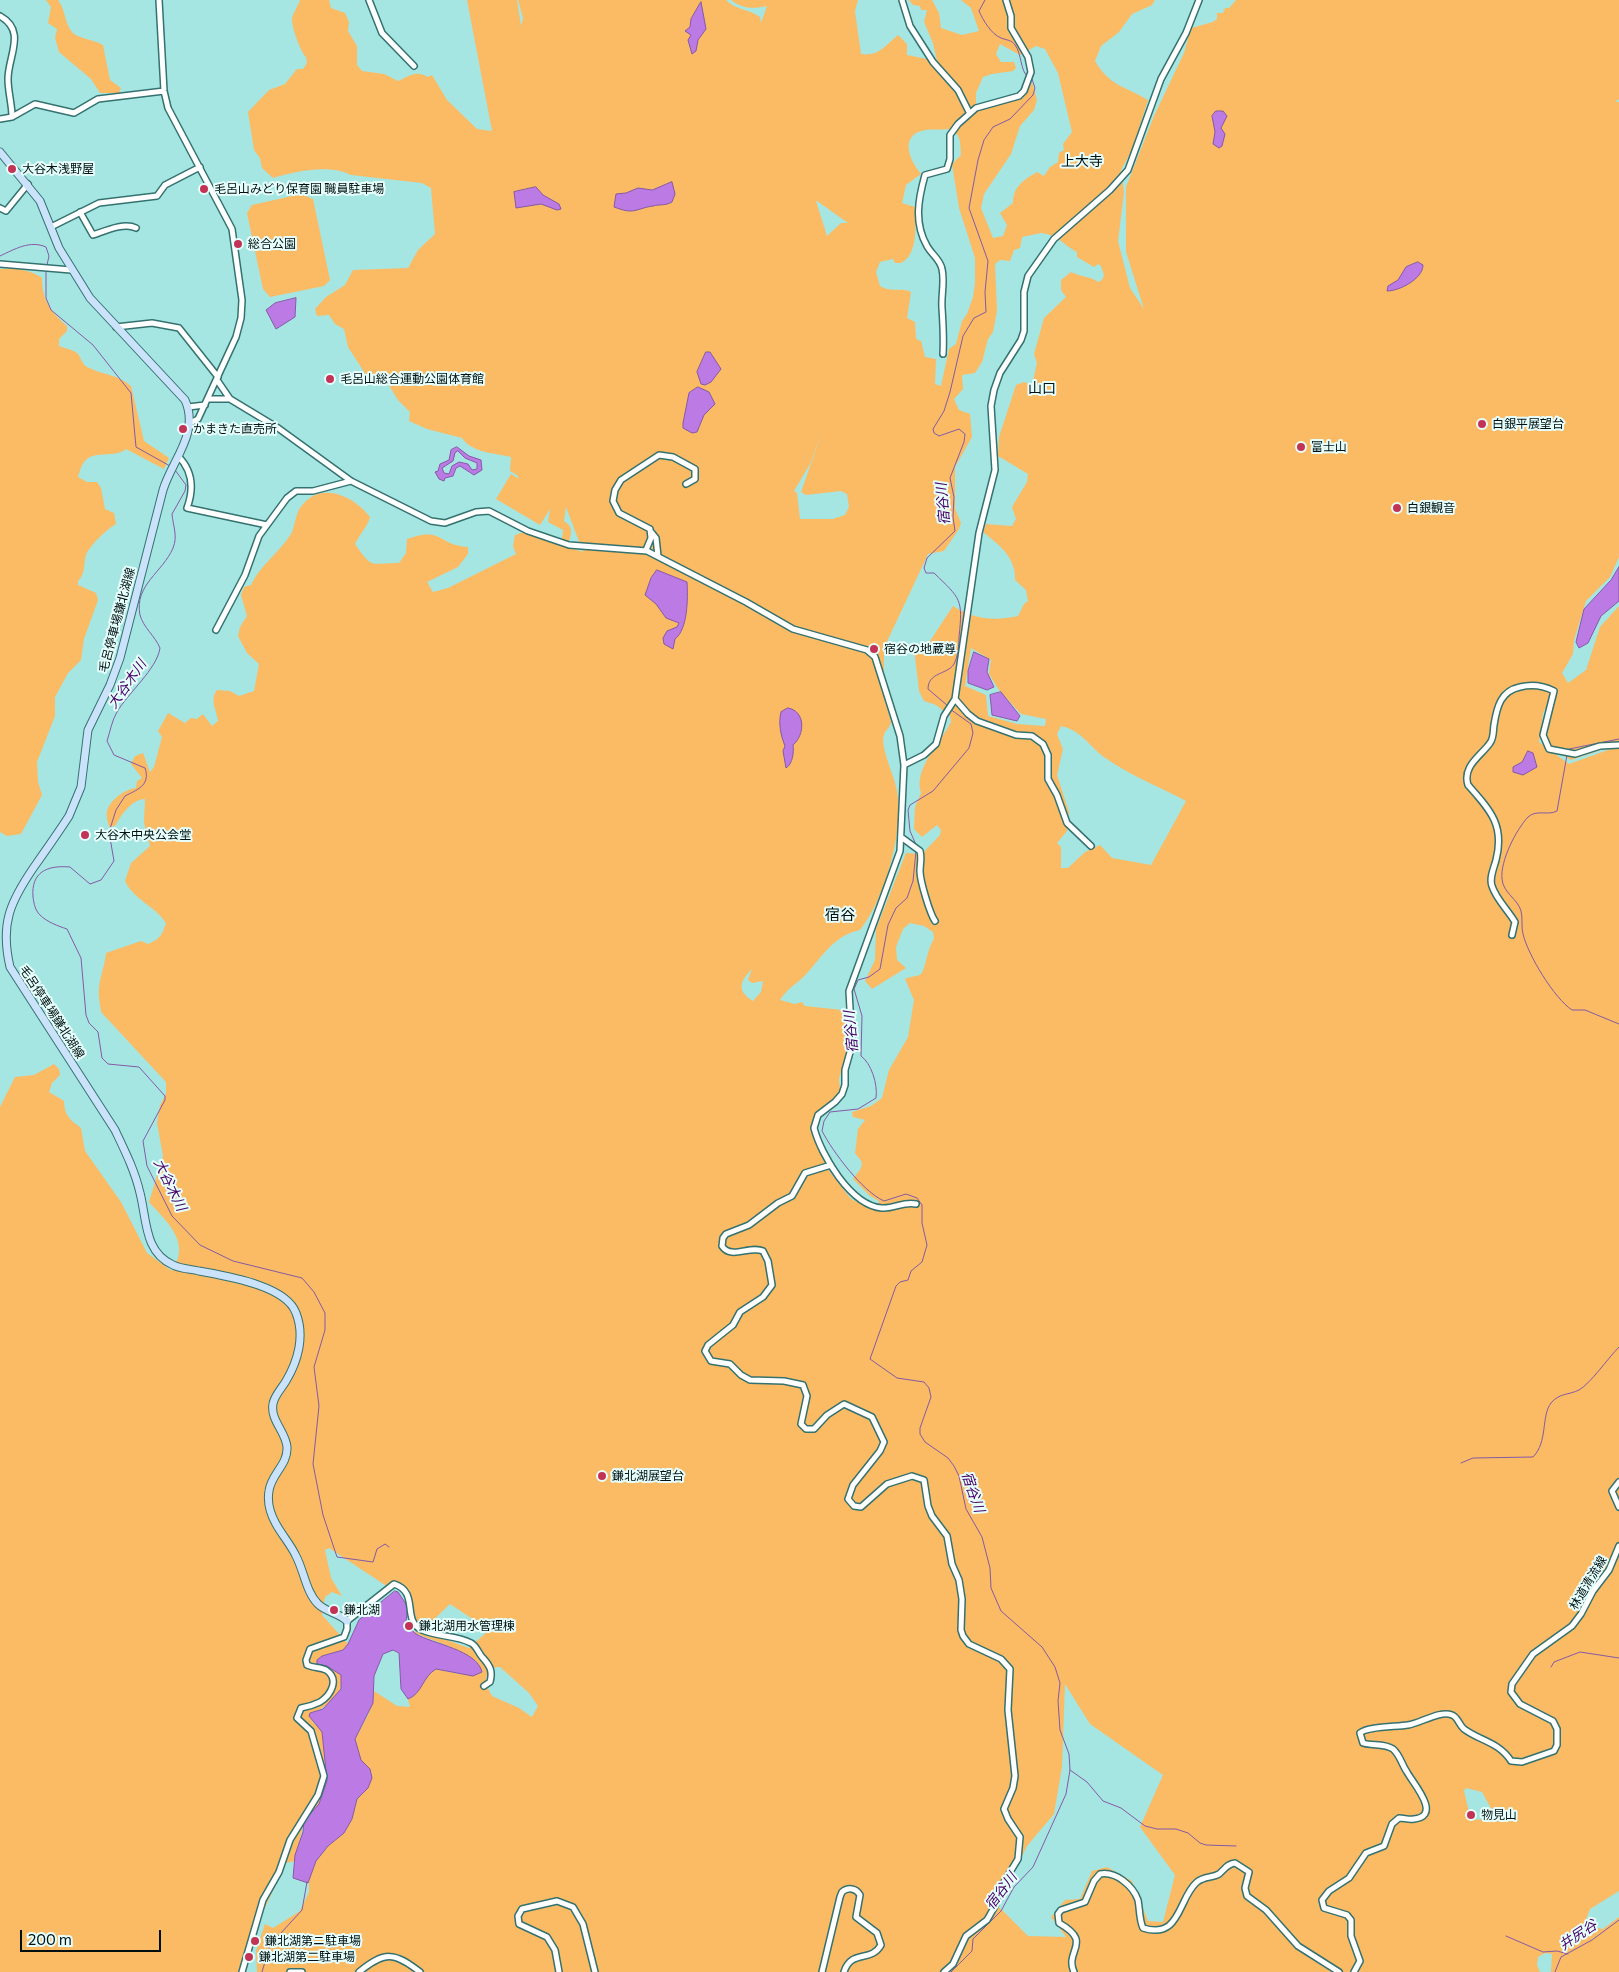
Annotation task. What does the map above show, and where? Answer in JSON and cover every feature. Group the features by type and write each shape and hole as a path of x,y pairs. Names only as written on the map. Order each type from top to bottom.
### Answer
{"main road":[{"path":"0,152 40,201 70,270 90,298 181,396 188,407"},
{"name":"毛呂停車場鎌北湖線","path":"188,407 190,423 188,436 171,467 120,658 110,685 88,730 83,776 76,801 69,816 11,902 4,926 6,955 10,967 110,1122 126,1152 140,1193 147,1231 158,1255 174,1266 229,1276 268,1289 289,1301 295,1310 299,1322 298,1354 291,1373 273,1405 274,1416 287,1445 287,1455 282,1467 272,1481 269,1491 269,1505 276,1524 295,1554 312,1596 320,1606 347,1621"}],"street":[{"path":"159,0 164,92 172,117 232,229 242,300 239,328 198,420 190,423"},
{"path":"369,0 382,33 414,66"},
{"path":"902,0 910,26 933,62 958,90 969,112"},
{"path":"942,354 944,321 942,270 940,261 923,238 918,226 917,211 925,175 947,169 950,159 950,135 969,112 976,108 1019,96 1024,91 1031,72 1028,57 1011,28 1011,16 1006,0"},
{"path":"904,765 924,755 936,744 944,716 955,699 979,532 994,470 992,406 994,390 1000,373 1021,340 1024,331 1024,292 1028,276 1054,239 1110,190 1128,170 1152,101 1186,33 1199,0"},
{"path":"0,16 10,24 16,40 8,80 12,117"},
{"path":"0,119 12,117 35,104 58,111 74,113 98,100 164,92"},
{"path":"51,227 104,202 157,196 165,184 200,167"},
{"path":"0,208 6,211 28,184"},
{"path":"80,212 93,235 114,228 131,226 136,228"},
{"path":"0,264 70,270"},
{"path":"115,327 152,323 179,328 217,378 230,399 278,428 351,481 435,522 445,523 485,510 528,530 563,543 646,550 793,629 867,650 875,657 897,722 904,765 900,851 849,991 852,1045 845,1070 845,1085 842,1094 835,1102 818,1115 814,1128 831,1165 850,1191 872,1206 882,1208 911,1203 916,1204"},
{"path":"208,399 230,399"},
{"path":"188,407 205,405"},
{"path":"658,556 656,538 652,533 645,526 619,513 613,501 618,484 659,455 665,454 694,469 695,479 686,484"},
{"path":"178,456 192,481 192,491 187,508 267,525"},
{"path":"216,630 244,575 259,536 287,498 296,491 313,491 351,481"},
{"path":"646,550 652,533"},
{"path":"1512,935 1515,922 1495,892 1491,881 1500,843 1499,834 1490,811 1468,786 1466,781 1469,770 1492,740 1494,724 1502,697 1509,690 1530,685 1554,691 1543,735 1549,749 1575,754 1600,746 1619,745"},
{"path":"955,699 977,721 1010,733 1032,736 1043,744 1048,755 1048,779 1057,795 1064,817 1069,826 1091,846"},
{"path":"900,837 920,851 921,879 927,896 929,912 935,921"},
{"path":"831,1165 805,1173 792,1196 778,1203 749,1225 726,1234 723,1238 722,1246 728,1252 733,1253 755,1248 763,1251 768,1261 772,1285 763,1297 740,1312 733,1325 708,1345 705,1351 711,1361 730,1364 745,1378 784,1381 803,1386 807,1396 801,1424 806,1429 814,1429 826,1415 844,1404 872,1417 882,1437 882,1447 853,1485 848,1499 854,1506 861,1507 887,1484 912,1476 924,1480 928,1506 932,1516 947,1536 952,1564 960,1580 962,1599 961,1630 963,1636 969,1644 1001,1659 1010,1670 1008,1710 1015,1776 1013,1788 1004,1809 1020,1837 1018,1859 1001,1886 995,1906 987,1920 966,1936 953,1964 944,1972"},
{"path":"1619,1482 1612,1492 1619,1507"},
{"name":"林道清流線","path":"1354,1972 1358,1968 1360,1961 1351,1936 1351,1920 1347,1915 1324,1908 1322,1900 1329,1891 1349,1878 1366,1853 1384,1846 1394,1820 1399,1818 1413,1820 1419,1818 1426,1809 1423,1795 1397,1755 1387,1747 1362,1743 1360,1733 1367,1728 1379,1729 1410,1724 1441,1714 1450,1714 1456,1717 1463,1728 1500,1748 1511,1760 1522,1762 1551,1754 1557,1745 1558,1729 1550,1718 1520,1704 1512,1692 1512,1684 1532,1654 1572,1626 1581,1614 1593,1591 1609,1570 1619,1546"},
{"path":"242,1972 263,1900 279,1872 290,1840 318,1795 324,1776 311,1731 298,1721 296,1716 301,1708 317,1704 327,1696 332,1688 333,1679 327,1671 307,1665 307,1654 310,1648 344,1636 347,1621 392,1584 398,1585 411,1602 411,1620 416,1626 425,1631 473,1644 490,1667 490,1682 484,1686"},
{"path":"1074,1972 1072,1964 1077,1945 1076,1938 1072,1932 1059,1923 1058,1914 1061,1910 1085,1902 1094,1881 1100,1874 1114,1876 1128,1886 1137,1899 1143,1928 1162,1929 1177,1918 1186,1898 1197,1882 1204,1877 1216,1875 1228,1864 1235,1863 1249,1872 1245,1888 1247,1896 1266,1910 1298,1946 1339,1972"},
{"path":"822,1972 840,1897 842,1892 849,1888 854,1889 860,1895 856,1917 877,1933 881,1945 873,1954 853,1958 847,1964 844,1972"},
{"path":"559,1972 558,1958 547,1937 519,1924 518,1916 522,1909 557,1901 573,1907 583,1924 594,1972"},
{"path":"359,1972 374,1959 394,1956 404,1960 420,1972"},
{"path":"290,1972 302,1972"}],"shaded area":[{"path":"46,0 58,0 73,33 103,45 110,80 121,88 119,93 100,93 91,79 59,52 55,38 57,29 48,23 51,7"},
{"path":"300,0 329,0 331,8 345,13 349,22 348,31 357,46 357,65 362,71 384,74 398,81 416,74 428,77 432,75 447,100 477,129 492,131 467,0 517,0 521,26 523,18 518,0 726,0 734,6 756,14 760,17 761,23 767,6 748,8 731,0 858,0 855,11 861,54 877,52 898,35 907,44 907,55 927,59 939,70 933,43 924,22 927,10 921,10 920,6 913,5 909,0 932,0 939,13 941,28 962,35 979,31 971,8 961,0 1155,0 1152,5 1132,14 1119,32 1101,46 1095,61 1112,81 1148,100 1132,150 1121,170 1124,193 1118,241 1130,288 1144,309 1126,252 1126,187 1154,116 1184,53 1191,28 1213,22 1217,19 1217,13 1223,13 1225,8 1229,8 1236,0 1619,0 1619,99 1615,102 1619,102 1619,557 1610,577 1586,601 1574,640 1573,654 1562,673 1568,683 1586,670 1600,627 1619,606 1619,744 1571,760 1542,742 1545,713 1551,698 1543,713 1539,742 1569,764 1619,746 1619,1891 1590,1909 1585,1922 1591,1927 1603,1929 1619,1917 1619,1972 1551,1972 1552,1954 1545,1953 1538,1957 1537,1965 1540,1972 257,1972 256,1951 265,1924 273,1928 300,1911 309,1892 309,1876 316,1861 328,1846 344,1833 370,1769 361,1760 355,1739 369,1713 374,1691 397,1706 410,1707 408,1699 416,1693 428,1676 436,1669 460,1674 482,1672 479,1665 464,1653 415,1633 416,1623 411,1601 399,1587 385,1585 329,1548 325,1550 331,1578 342,1596 332,1592 325,1597 322,1615 348,1644 343,1650 322,1656 317,1660 317,1664 327,1666 341,1675 341,1687 337,1694 323,1708 310,1713 312,1721 322,1732 327,1781 319,1804 304,1821 295,1861 286,1863 255,1929 244,1972 0,1972 0,1107 15,1077 34,1075 54,1064 59,1069 60,1075 52,1083 49,1092 64,1101 68,1117 81,1128 85,1151 121,1202 147,1253 172,1271 179,1251 178,1242 170,1225 149,1202 163,1156 157,1123 160,1105 166,1094 166,1082 101,1012 99,997 100,979 106,953 141,941 148,944 152,942 160,936 166,923 133,893 125,881 131,863 150,846 144,823 145,799 131,805 115,826 109,827 107,811 111,803 118,796 127,790 136,788 137,781 142,778 131,764 135,756 143,753 150,772 154,767 162,737 158,731 168,713 185,723 191,718 197,719 203,714 212,726 218,721 214,702 217,690 230,691 239,696 254,691 259,664 247,653 238,636 240,627 247,616 241,595 244,587 251,585 260,571 291,534 300,508 308,499 317,494 336,494 345,497 355,502 370,517 355,544 365,558 373,563 399,563 406,553 407,539 427,534 434,535 458,546 468,547 468,554 458,567 427,582 433,592 448,588 516,554 513,546 515,535 524,532 583,552 566,507 564,521 571,530 569,541 562,540 563,530 548,522 550,509 540,525 496,499 511,474 519,479 517,475 510,471 511,457 478,450 466,443 462,438 427,429 409,421 410,412 398,400 385,379 368,378 348,347 344,329 335,324 329,315 317,316 315,309 326,297 345,285 353,270 408,268 418,250 435,234 431,188 422,183 351,175 323,169 302,171 273,178 262,168 260,158 254,150 248,112 269,90 285,84 297,69 303,69 307,63 292,23","holes":["1000,44 1020,55 1036,46 1045,49 1058,73 1072,132 1063,144 1064,150 1059,153 1058,162 1050,167 1044,176 1037,172 1017,188 1013,197 1013,203 1000,213 1007,225 1003,236 993,238 981,208 984,194 1011,154 1020,126 1034,110 1037,100 1032,82 1022,99 980,109 976,104 976,93 983,77 1013,71 1016,68 1014,62 1001,62 996,54","949,129 956,133 960,139 961,155 952,164 959,208 975,258 973,297 967,314 962,321 956,344 949,349 941,386 935,384 936,359 925,357 921,341 916,339 915,322 907,318 911,292 880,286 876,272 880,262 893,259 895,263 901,263 911,253 915,238 915,207 902,203 906,185 921,174 910,156 909,143 911,137 925,130","816,201 848,223 841,223 827,236","1041,233 1047,234 1077,252 1077,257 1094,267 1098,264 1101,266 1104,275 1102,280 1098,282 1071,272 1061,280 1061,290 1066,297 1044,318 1034,354 1037,363 1032,385 1024,382 1016,385 999,437 998,456 1028,474 1027,482 1012,507 1016,519 1012,526 986,524 983,532 1010,558 1015,572 1015,580 1026,590 1028,601 1024,604 1018,616 1001,619 977,617 953,606 930,641 924,644 913,645 910,653 915,656 919,691 924,701 936,705 950,716 951,722 924,765 920,784 921,793 915,807 914,829 922,837 937,825 941,830 940,835 922,854 906,853 876,929 875,960 865,981 872,989 906,968 897,960 896,947 903,929 910,923 924,926 933,932 934,939 921,974 905,979 914,1000 908,1037 889,1070 882,1098 871,1106 852,1112 853,1117 865,1120 858,1129 855,1153 862,1162 861,1168 853,1179 870,1196 879,1201 877,1211 851,1199 830,1172 812,1131 815,1115 835,1098 840,1089 839,1079 849,1042 846,1014 842,1010 805,1006 802,1002 795,1004 780,1000 786,992 805,976 830,946 843,937 860,930 877,901 891,864 898,825 898,807 896,785 883,738 891,722 881,687 884,672 884,648 928,554 944,551 961,523 955,509 955,467 972,437 970,414 959,410 954,399 963,389 962,375 975,373 982,362 988,339 993,332 997,311 995,264 1000,260 1010,261 1014,250 1020,248 1022,237","822,432 801,492 806,495 841,491 847,494 849,507 845,515 833,519 800,519 797,493 794,491 810,464","971,648 991,660 989,674 999,690 1021,714 1046,719 1045,726 1017,724 988,716 986,695 965,686","1061,726 1074,731 1104,757 1134,775 1186,801 1151,865 1112,858 1100,845 1085,852 1068,868 1061,868 1061,847 1057,843 1067,831 1069,812 1057,775 1063,749 1057,734","752,969 748,980 752,983 763,981 761,992 753,1001 742,990 745,978","450,1604 489,1630 469,1648 422,1631","496,1667 500,1667 529,1693 538,1706 532,1717 519,1708 492,1696 485,1683 488,1672","1065,1684 1090,1724 1163,1775 1140,1827 1175,1875 1163,1922 1148,1921 1132,1881 1107,1867 1092,1871 1080,1899 1065,1900 1051,1917 1066,1937 1028,1936 998,1906 1027,1846 1054,1814 1062,1767","1466,1788 1482,1792 1493,1812 1488,1819 1471,1820 1464,1791"]},
{"path":"701,2 706,29 698,40 696,51 692,54 688,40 691,35 685,31 690,27 691,19"},
{"path":"1216,111 1223,111 1227,116 1221,128 1225,134 1222,146 1219,148 1213,144 1215,132 1212,116"},
{"path":"672,182 675,194 672,202 634,211 614,207 616,194 626,193 638,188 652,190"},
{"path":"536,187 543,195 559,204 561,209 557,210 541,204 516,208 514,192"},
{"path":"301,194 313,199 330,280 324,286 270,297 263,289 247,213 252,205"},
{"path":"1418,262 1423,265 1422,270 1415,279 1398,289 1387,291 1388,286 1398,280 1406,267"},
{"path":"0,269 22,270 42,278 46,300 56,316 67,326 67,331 59,339 59,346 78,354 87,367 120,379 131,386 144,441 169,458 164,469 126,449 121,452 88,458 81,467 78,477 87,482 97,482 101,488 105,509 114,513 116,524 99,538 88,551 81,578 78,581 78,585 96,593 98,600 84,639 81,660 68,673 55,697 55,716 37,762 38,782 42,795 21,834 7,836 0,832"},
{"path":"296,298 295,317 276,329 266,310 275,303"},
{"path":"706,352 710,352 721,369 711,382 705,385 701,384 697,372"},
{"path":"698,387 709,392 715,404 704,415 697,432 692,433 683,428 683,423 689,393"},
{"path":"457,447 469,456 481,460 482,470 474,475 460,466 456,468 453,476 445,478 444,481 439,479 435,472 438,471 440,464 449,460 451,450","holes":["458,451 465,458 477,463 477,469 472,470 468,464 459,462 452,466 449,474 444,473 442,468 453,461 455,453"]},
{"path":"1619,567 1619,601 1601,616 1588,643 1579,648 1576,642 1584,609 1611,580"},
{"path":"657,570 687,582 685,621 675,639 673,649 664,644 663,638 667,631 677,627 679,623 666,618 656,604 645,595 651,578"},
{"path":"974,652 989,659 987,672 994,687 987,690 968,683 968,671"},
{"path":"1001,692 1020,716 1017,721 992,715 990,695"},
{"path":"788,708 798,714 802,724 800,735 793,745 792,761 786,768 783,751 785,746 781,734 780,721 781,712"},
{"path":"1528,751 1533,753 1537,767 1523,775 1513,772 1513,767 1522,762"},
{"name":"鎌北湖","path":"395,1591 398,1592 408,1607 406,1621 416,1634 454,1648 472,1658 482,1672 473,1676 436,1669 428,1676 413,1697 408,1699 401,1689 399,1653 393,1650 383,1654 374,1676 373,1703 355,1739 361,1760 370,1769 372,1778 368,1788 357,1799 352,1819 344,1833 328,1846 316,1861 308,1883 293,1878 295,1855 303,1832 304,1821 319,1804 327,1781 322,1732 309,1716 310,1713 323,1709 341,1689 341,1675 327,1666 317,1664 317,1660 322,1656 343,1650 348,1644 359,1620"}],"waterway":[{"name":"宿谷川","path":"985,0 979,11 997,36 1014,43 1025,74 1028,77"},
{"name":"宿谷川","path":"948,706 928,689 931,679 951,668 954,664 959,643 960,607 958,600 950,589 934,573 926,573 924,568 927,558 955,531 953,517 954,497 950,478 964,442 965,434 959,429 939,436 934,433 933,429 944,411 963,336 974,318 986,312 985,292 988,261 969,208 978,160 984,140 993,127 1010,119 1033,95 1035,88 1032,79"},
{"name":"大谷木川","path":"0,256 23,246 40,245 46,247 49,256 47,265"},
{"name":"大谷木川","path":"46,269 46,298 51,310 93,345 131,393 136,447 170,466"},
{"name":"大谷木川","path":"175,470 186,485 185,491 172,514 175,535 173,548 145,587 139,604 140,615 146,628 160,648 158,656 117,712 107,741 114,755 145,768 146,779 138,789 125,796 116,810 109,832 114,861 101,880 90,884 70,867 54,867 42,872 38,876 33,888 33,897 35,907 40,915 53,924 67,929 81,958 86,1015 89,1023 98,1032 102,1058 108,1064 139,1067 165,1096 165,1100 143,1141 147,1166 172,1216 200,1245 233,1261 302,1278 314,1292 325,1313 325,1330 314,1367 319,1406 313,1464 323,1515 337,1557 373,1562 377,1549 385,1544 389,1547"},
{"name":"宿谷川","path":"917,847 910,831 908,810 910,805 933,791 969,748 973,733 971,724 950,709"},
{"path":"1569,751 1569,749 1619,739"},
{"path":"1567,755 1557,811 1535,813 1523,823 1506,855 1502,879 1505,888 1521,911 1523,934 1530,953 1557,996 1572,1010 1585,1010 1619,1024"},
{"name":"宿谷川","path":"916,851 913,881 907,898 896,908 888,925 880,969 869,977 858,980 854,989 862,1016 861,1056 865,1059 873,1074 876,1098 858,1109 830,1112 824,1121 822,1131 849,1170 875,1196 884,1201 906,1194 917,1198 922,1205 922,1223 927,1245 922,1262 911,1271 908,1280 900,1282 896,1286 870,1359 897,1378 924,1382 929,1388 931,1397 920,1428 920,1434 925,1442 948,1458 959,1476 966,1509 982,1537 990,1568 991,1588 1001,1611 1042,1647 1055,1667 1060,1683 1058,1701 1060,1730 1069,1754 1070,1770 1066,1794 1033,1867 1014,1887 1001,1911 973,1939 972,1951 951,1972"},
{"path":"1461,1463 1473,1458 1533,1457 1541,1444 1546,1415 1551,1403 1557,1397 1575,1392 1584,1387 1619,1347"},
{"path":"1551,1667 1554,1662 1580,1652 1619,1658"},
{"path":"1070,1770 1087,1782 1103,1801 1121,1808 1145,1826 1157,1829 1176,1829 1188,1833 1200,1843 1206,1845 1236,1846"},
{"path":"262,1972 270,1945 302,1910 307,1882"},
{"name":"井尻谷","path":"1555,1972 1561,1957 1592,1940 1619,1920"},
{"path":"1506,1936 1543,1952 1557,1951 1568,1954"}],"place":[{"name":"大谷木浅野屋","path":"12,169"},
{"name":"毛呂山みどり保育園 職員駐車場","path":"204,189"},
{"name":"総合公園","path":"238,244"},
{"name":"毛呂山総合運動公園体育館","path":"330,379"},
{"name":"白銀平展望台","path":"1482,424"},
{"name":"かまきた直売所","path":"183,429"},
{"name":"富士山","path":"1301,447"},
{"name":"白銀観音","path":"1397,508"},
{"name":"宿谷の地蔵尊","path":"874,649"},
{"name":"大谷木中央公会堂","path":"85,835"},
{"name":"鎌北湖展望台","path":"602,1476"},
{"name":"鎌北湖","path":"334,1610"},
{"name":"鎌北湖用水管理棟","path":"409,1626"},
{"name":"物見山","path":"1471,1815"},
{"name":"鎌北湖第ニ駐車場","path":"255,1941"},
{"name":"鎌北湖第二駐車場","path":"249,1957"}],"district":[{"name":"上大寺","path":"1082,161"},
{"name":"山口","path":"1042,388"},
{"name":"宿谷","path":"840,915"}]}
